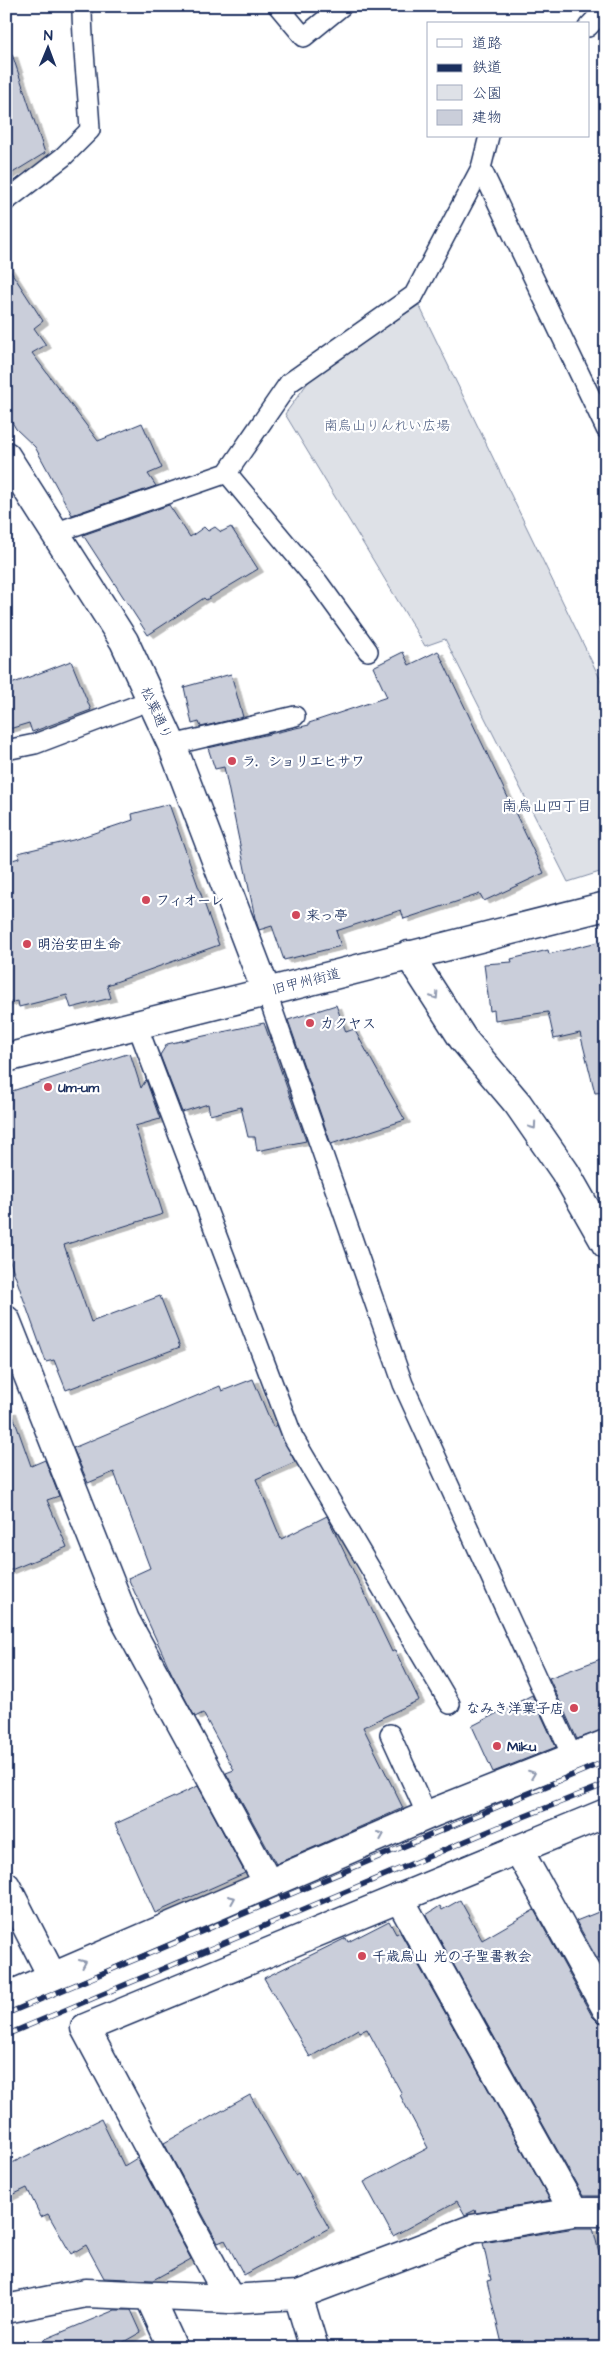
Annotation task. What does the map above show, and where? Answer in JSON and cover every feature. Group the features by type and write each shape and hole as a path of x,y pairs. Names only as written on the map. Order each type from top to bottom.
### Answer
{"street":[{"name":"松葉通り","path":"6,456 57,532 124,641 172,746 266,991"},
{"name":"旧甲州街道","path":"6,1058 606,906"},
{"path":"409,955 463,1039 518,1104 565,1172 606,1244"},
{"path":"6,1320 125,1620 268,1883"},
{"path":"6,1997 427,1815 606,1744"},
{"path":"230,2299 85,2028 606,1813"},
{"path":"518,1849 606,2008"},
{"path":"6,1886 52,1976"},
{"path":"399,1898 574,2212"},
{"path":"6,2309 86,2293 230,2299 298,2295 472,2229 574,2212 606,2212"},
{"path":"298,2295 314,2348"},
{"path":"149,2296 173,2348"}],"lane":[{"path":"6,201 63,157 90,130 87,77 82,43 82,6"},
{"path":"278,6 304,37 342,6"},
{"path":"590,25 606,8"},
{"path":"57,532 227,473 289,383 414,295 481,168 488,138"},
{"path":"481,168 606,429"},
{"path":"227,473 318,582 368,651"},
{"path":"6,750 34,744 151,700"},
{"path":"172,746 295,716"},
{"path":"266,991 403,1384 573,1758"},
{"path":"137,1025 294,1437 450,1704"},
{"path":"390,1734 427,1815"}],"green space":[{"name":"南烏山りんれい広場","path":"419,305 606,691 606,870 568,882 445,639 425,646 285,414 314,374"}],"building":[{"path":"12,54 45,153 6,177 6,55"},
{"path":"6,264 43,321 34,328 46,345 32,353 98,441 142,423 162,468 148,474 156,486 72,515 35,447 16,429 6,412"},
{"path":"169,505 190,537 204,527 208,531 215,527 221,532 231,527 258,569 206,600 204,598 148,635 83,535"},
{"path":"438,651 544,873 484,901 480,894 404,919 401,910 336,931 341,946 284,960 272,926 259,930 224,767 215,769 208,748 309,725 309,723 387,697 373,667 403,652 409,665"},
{"path":"71,661 91,710 32,732 29,723 6,730 6,686"},
{"path":"231,674 243,717 201,727 199,722 192,724 184,687"},
{"path":"169,804 219,945 107,985 111,998 71,1008 67,995 19,1007 18,1001 6,1003 6,862 19,858 18,853 73,840 133,820 132,814"},
{"path":"606,940 606,1092 595,1093 580,1033 554,1039 548,1012 495,1020 494,1010 490,1011 484,964 512,962 511,959 548,950 549,954"},
{"path":"336,1005 346,1032 354,1029 405,1120 331,1144 288,1020"},
{"path":"264,1023 306,1141 257,1151 255,1137 248,1137 241,1107 210,1115 208,1104 182,1112 160,1055 167,1044"},
{"path":"130,1053 141,1088 146,1080 160,1119 135,1126 163,1214 64,1245 91,1322 160,1296 180,1347 66,1390 54,1360 46,1362 6,1250 6,1093"},
{"path":"253,1379 273,1427 277,1425 295,1462 256,1479 281,1539 327,1516 392,1652 395,1650 419,1700 363,1727 403,1808 276,1864 226,1773 234,1770 203,1713 195,1717 172,1674 128,1578 150,1568 114,1472 88,1483 73,1448 220,1386 222,1391"},
{"path":"11,1410 31,1466 45,1460 59,1496 47,1500 67,1547 6,1572 6,1411"},
{"path":"606,1657 606,1729 577,1739 549,1678"},
{"path":"532,1695 556,1747 493,1772 472,1726"},
{"path":"198,1786 245,1873 155,1913 115,1824"},
{"path":"460,1900 482,1940 534,1910 592,2016 598,2022 606,2024 606,2196 583,2196 426,1915 440,1906 442,1910"},
{"path":"606,1909 606,1975 576,1921"},
{"path":"389,1921 396,1934 400,1932 550,2200 476,2213 475,2210 465,2215 457,2201 393,2236 364,2182 428,2148 400,2095 402,2094 367,2029 360,2032 358,2029 310,2057 264,1978 346,1938 348,1942"},
{"path":"250,2095 295,2175 298,2173 329,2228 244,2275 225,2240 218,2243 164,2143"},
{"path":"101,2119 124,2166 137,2158 191,2259 153,2280 104,2278 86,2245 71,2254 48,2214 41,2217 27,2188 6,2198 6,2166"},
{"path":"575,2228 593,2228 606,2281 606,2348 503,2348 487,2281 491,2280 483,2243"},
{"path":"115,2310 131,2310 141,2332 113,2348 24,2348"}],"railway":[{"path":"6,2014 606,1761"},
{"path":"6,2035 513,1821 606,1784"}],"place":[{"name":"ラ．ショリエヒサワ","path":"232,761"},
{"name":"フィオーレ","path":"146,900"},
{"name":"来っ亭","path":"296,915"},
{"name":"明治安田生命","path":"27,944"},
{"name":"カクヤス","path":"310,1023"},
{"name":"Um-um","path":"48,1087"},
{"name":"なみき洋菓子店","path":"574,1708"},
{"name":"Miku","path":"497,1746"},
{"name":"千歳烏山 光の子聖書教会","path":"362,1956"}],"district":[{"name":"南烏山四丁目","path":"547,806"}]}
